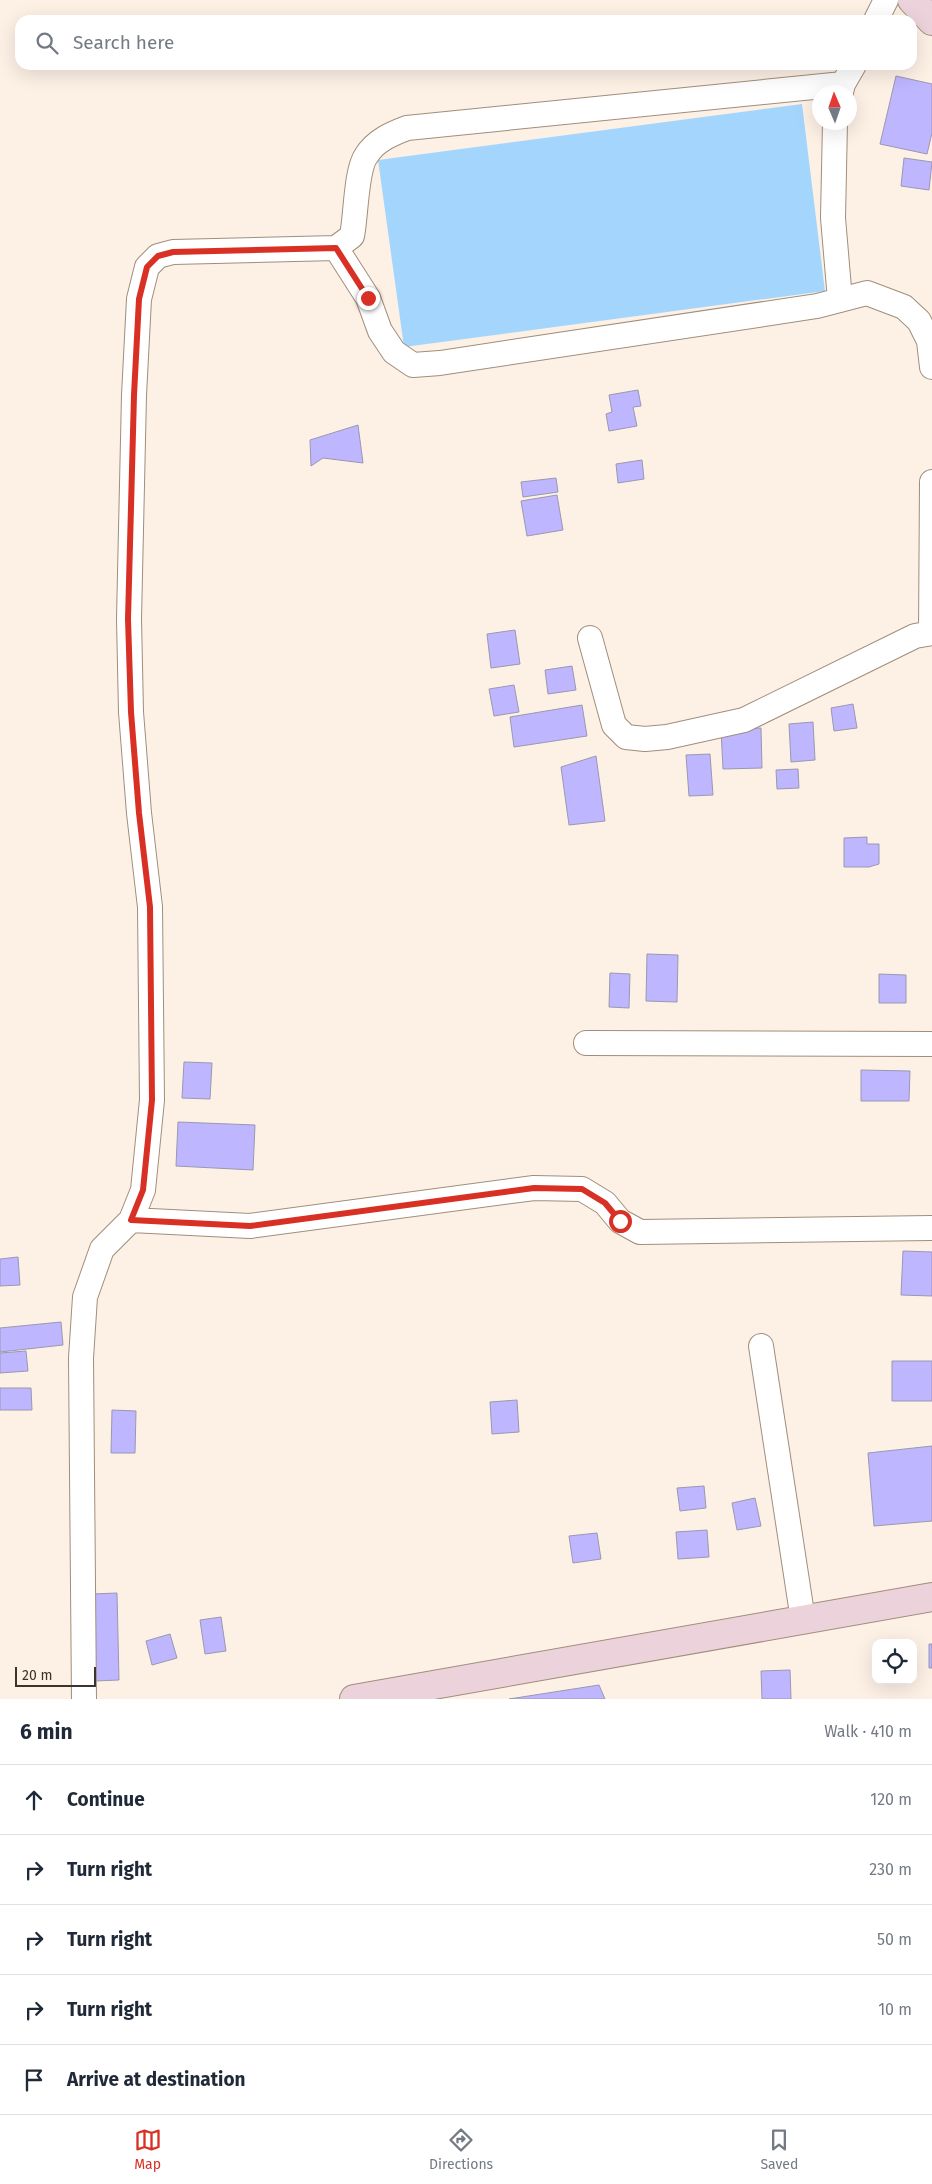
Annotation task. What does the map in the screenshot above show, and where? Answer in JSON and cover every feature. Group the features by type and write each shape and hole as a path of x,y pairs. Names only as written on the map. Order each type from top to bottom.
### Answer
{"street":[{"path":"878,15 886,0"},
{"path":"912,0 932,21"},
{"path":"84,1699 81,1358 85,1297 102,1249 131,1220 143,1190 152,1100 150,907 139,813 131,712 128,619 134,395 139,299 147,267 158,256 173,252 336,248 352,236 356,218 360,175 365,157 387,136 406,128 846,81"},
{"path":"836,130 833,218 840,300"},
{"path":"336,248 368,298 380,331 394,352 414,365 450,362 778,312 867,293 904,307 920,321 929,341 932,368"},
{"path":"590,638 614,725 626,736 645,740 744,720 915,636 931,633 932,482"},
{"path":"586,1042 932,1044"},
{"path":"131,1220 250,1226 534,1188 582,1189 605,1203 620,1221 640,1232 932,1228"},
{"path":"761,1346 803,1620"},
{"path":"354,1699 932,1598"}],"water":[{"path":"802,104 825,291 404,347 378,160"}],"building":[{"path":"896,76 932,84 932,133 927,154 880,144"},
{"path":"904,158 932,162 929,190 901,186"},
{"path":"638,390 641,406 633,407 637,426 609,431 606,414 612,412 609,395"},
{"path":"358,425 363,463 323,458 311,466 310,440"},
{"path":"642,460 644,479 618,483 616,464"},
{"path":"556,478 558,492 523,497 521,482"},
{"path":"557,495 563,530 527,536 521,501"},
{"path":"515,630 520,664 491,668 487,634"},
{"path":"572,666 576,690 548,694 545,670"},
{"path":"514,685 519,712 494,716 489,689"},
{"path":"853,704 857,728 834,731 831,708"},
{"path":"582,705 587,736 514,747 510,717"},
{"path":"813,722 815,760 791,762 789,724"},
{"path":"761,728 762,768 723,769 721,730"},
{"path":"710,754 713,795 689,796 686,755"},
{"path":"596,756 605,821 569,825 561,767"},
{"path":"798,769 799,788 777,789 776,770"},
{"path":"867,837 867,844 879,844 879,864 869,867 844,867 844,838"},
{"path":"647,954 678,955 677,1002 646,1001"},
{"path":"610,973 630,974 629,1008 609,1007"},
{"path":"879,974 906,975 906,1003 879,1003"},
{"path":"184,1062 212,1063 210,1099 182,1098"},
{"path":"861,1070 910,1071 909,1101 861,1101"},
{"path":"178,1122 255,1125 253,1170 176,1166"},
{"path":"903,1251 932,1252 932,1296 901,1295"},
{"path":"18,1257 20,1285 0,1286 0,1259"},
{"path":"61,1322 63,1345 0,1352 0,1328"},
{"path":"26,1351 28,1371 0,1373 0,1353"},
{"path":"892,1361 932,1361 932,1401 892,1401"},
{"path":"0,1388 31,1388 32,1410 0,1410"},
{"path":"517,1400 519,1432 492,1434 490,1402"},
{"path":"112,1410 136,1411 135,1453 111,1453"},
{"path":"932,1446 932,1521 874,1526 868,1453"},
{"path":"704,1486 706,1508 680,1511 677,1488"},
{"path":"755,1498 761,1526 737,1530 732,1503"},
{"path":"707,1530 709,1557 678,1559 676,1532"},
{"path":"597,1533 601,1559 573,1563 569,1536"},
{"path":"117,1593 119,1680 95,1681 92,1594"},
{"path":"221,1617 226,1651 205,1654 200,1620"},
{"path":"170,1634 177,1658 152,1665 146,1641"},
{"path":"929,1644 932,1644 932,1668 929,1668"},
{"path":"790,1670 791,1699 762,1699 761,1671"},
{"path":"599,1685 605,1699 509,1699"}],"route":[{"path":"368,298 336,248 173,252 158,256 147,267 139,299 134,395 128,619 131,712 139,813 150,907 152,1100 143,1190 131,1220 250,1226 374,1211 534,1188 582,1189 605,1203 620,1221"}]}
